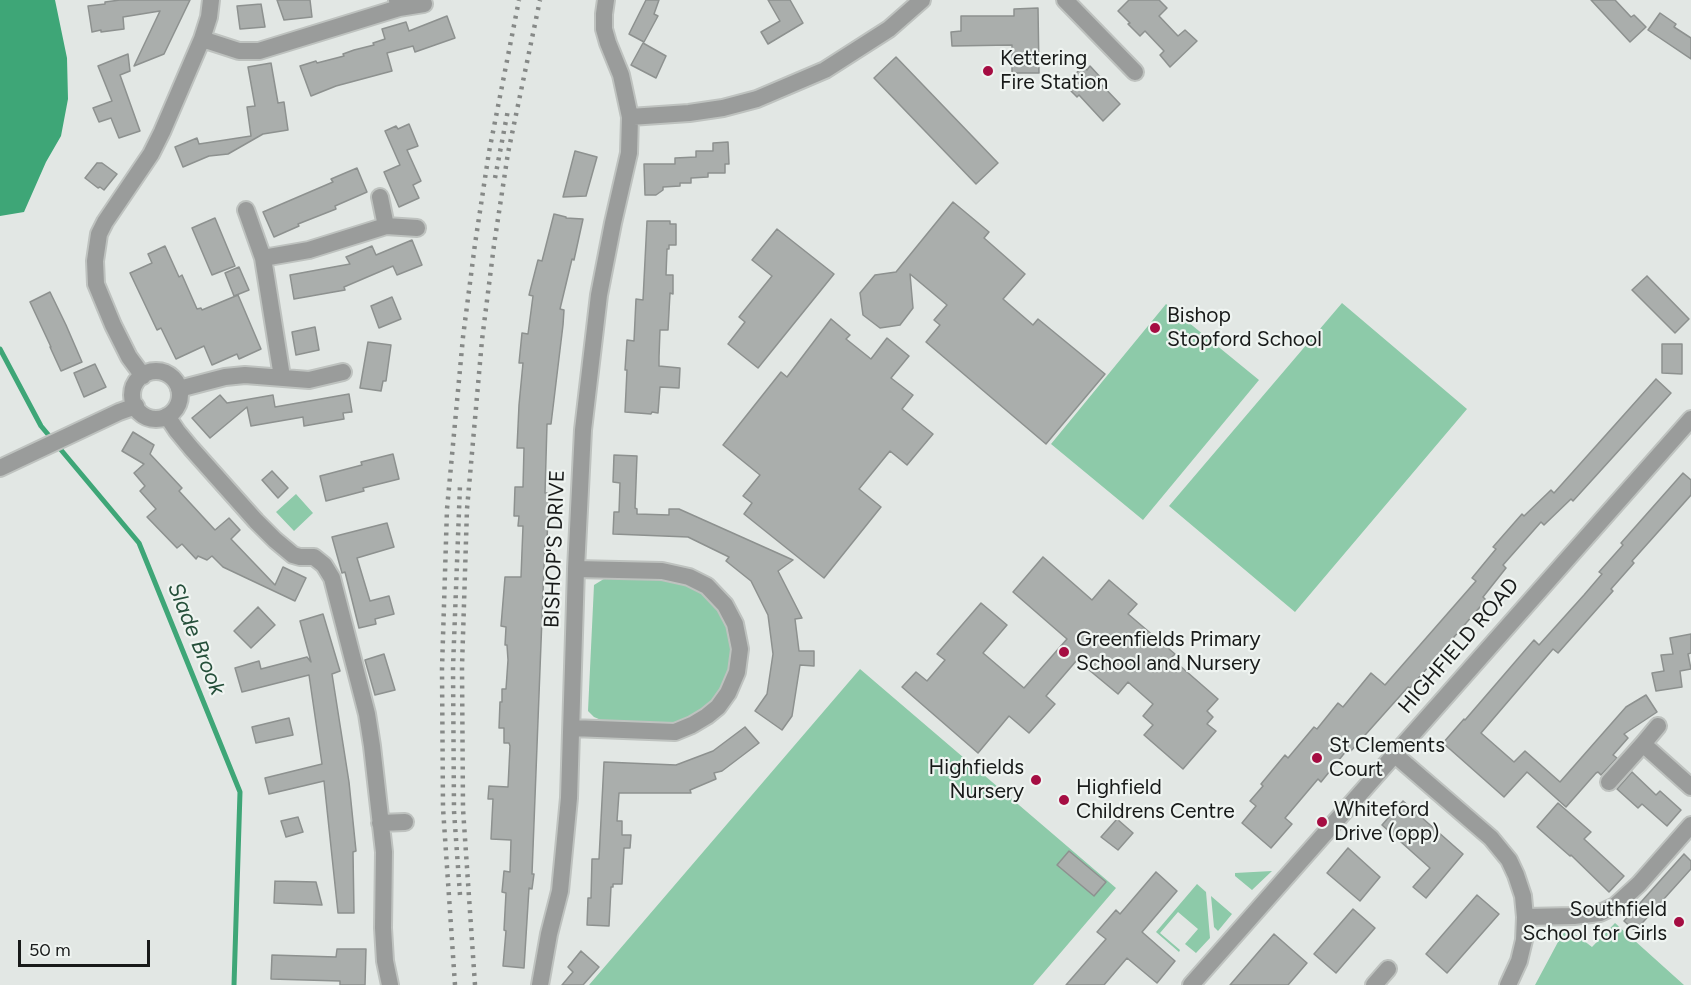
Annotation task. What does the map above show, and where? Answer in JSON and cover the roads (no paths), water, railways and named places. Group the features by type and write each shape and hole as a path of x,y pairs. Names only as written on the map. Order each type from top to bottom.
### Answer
{"street":[{"path":"143,375 129,357 96,284 95,261 99,234 151,154 162,132 202,39 209,17 211,0"},
{"name":"BISHOP'S DRIVE","path":"540,985 549,934 560,891 569,798 583,430 599,295 629,153 630,117 621,75 604,29 606,0"},
{"path":"630,117 689,113 723,108 757,99 825,70 889,29 922,0"},
{"path":"1065,0 1135,72"},
{"path":"202,39 238,51 260,51 398,4 424,4"},
{"path":"380,197 386,226"},
{"path":"246,210 263,258 282,376"},
{"path":"263,258 309,250 386,226 417,228"},
{"path":"151,372 165,373 179,388 178,404 168,416 155,419 148,417 136,406 134,386 143,375 151,372"},
{"path":"179,388 225,377 245,375 282,376 309,380 343,372"},
{"path":"0,468 119,411 136,406"},
{"path":"168,416 191,448 275,540 293,555 314,557 324,565 332,578 367,714 384,852 383,928 385,961 390,985"},
{"name":"HIGHFIELD ROAD","path":"1191,985 1691,419"},
{"path":"572,728 675,732 692,725 718,707 728,693 737,672 740,649 735,624 725,605 707,586 689,577 662,571 576,568"},
{"path":"1609,782 1658,726"},
{"path":"1643,744 1691,788"},
{"path":"1394,754 1471,819 1501,849 1516,875 1523,896 1524,940 1508,985"},
{"path":"381,823 405,822"},
{"path":"1525,917 1600,913 1615,906 1639,884 1691,825"},
{"path":"1374,985 1388,969"}],"waterway":[{"name":"Slade Brook","path":"0,349 41,426 139,543 240,792 234,985"}],"railway":[{"path":"455,985 443,808 442,669 447,509 463,337 475,244 489,152 519,0"},
{"path":"475,985 463,809 462,667 467,509 482,340 494,245 508,153 540,0"},
{"path":"495,178 508,110"},
{"path":"460,485 453,667 454,811 460,895"}],"place":[{"name":"Kettering Fire Station","path":"988,71"},
{"name":"Bishop Stopford School","path":"1155,328"},
{"name":"Greenfields Primary School and Nursery","path":"1064,652"},
{"name":"St Clements Court","path":"1317,758"},
{"name":"Highfields Nursery","path":"1036,780"},
{"name":"Highfield Childrens Centre","path":"1064,800"},
{"name":"Whiteford Drive (opp)","path":"1322,822"},
{"name":"Southfield School for Girls","path":"1679,922"}]}
